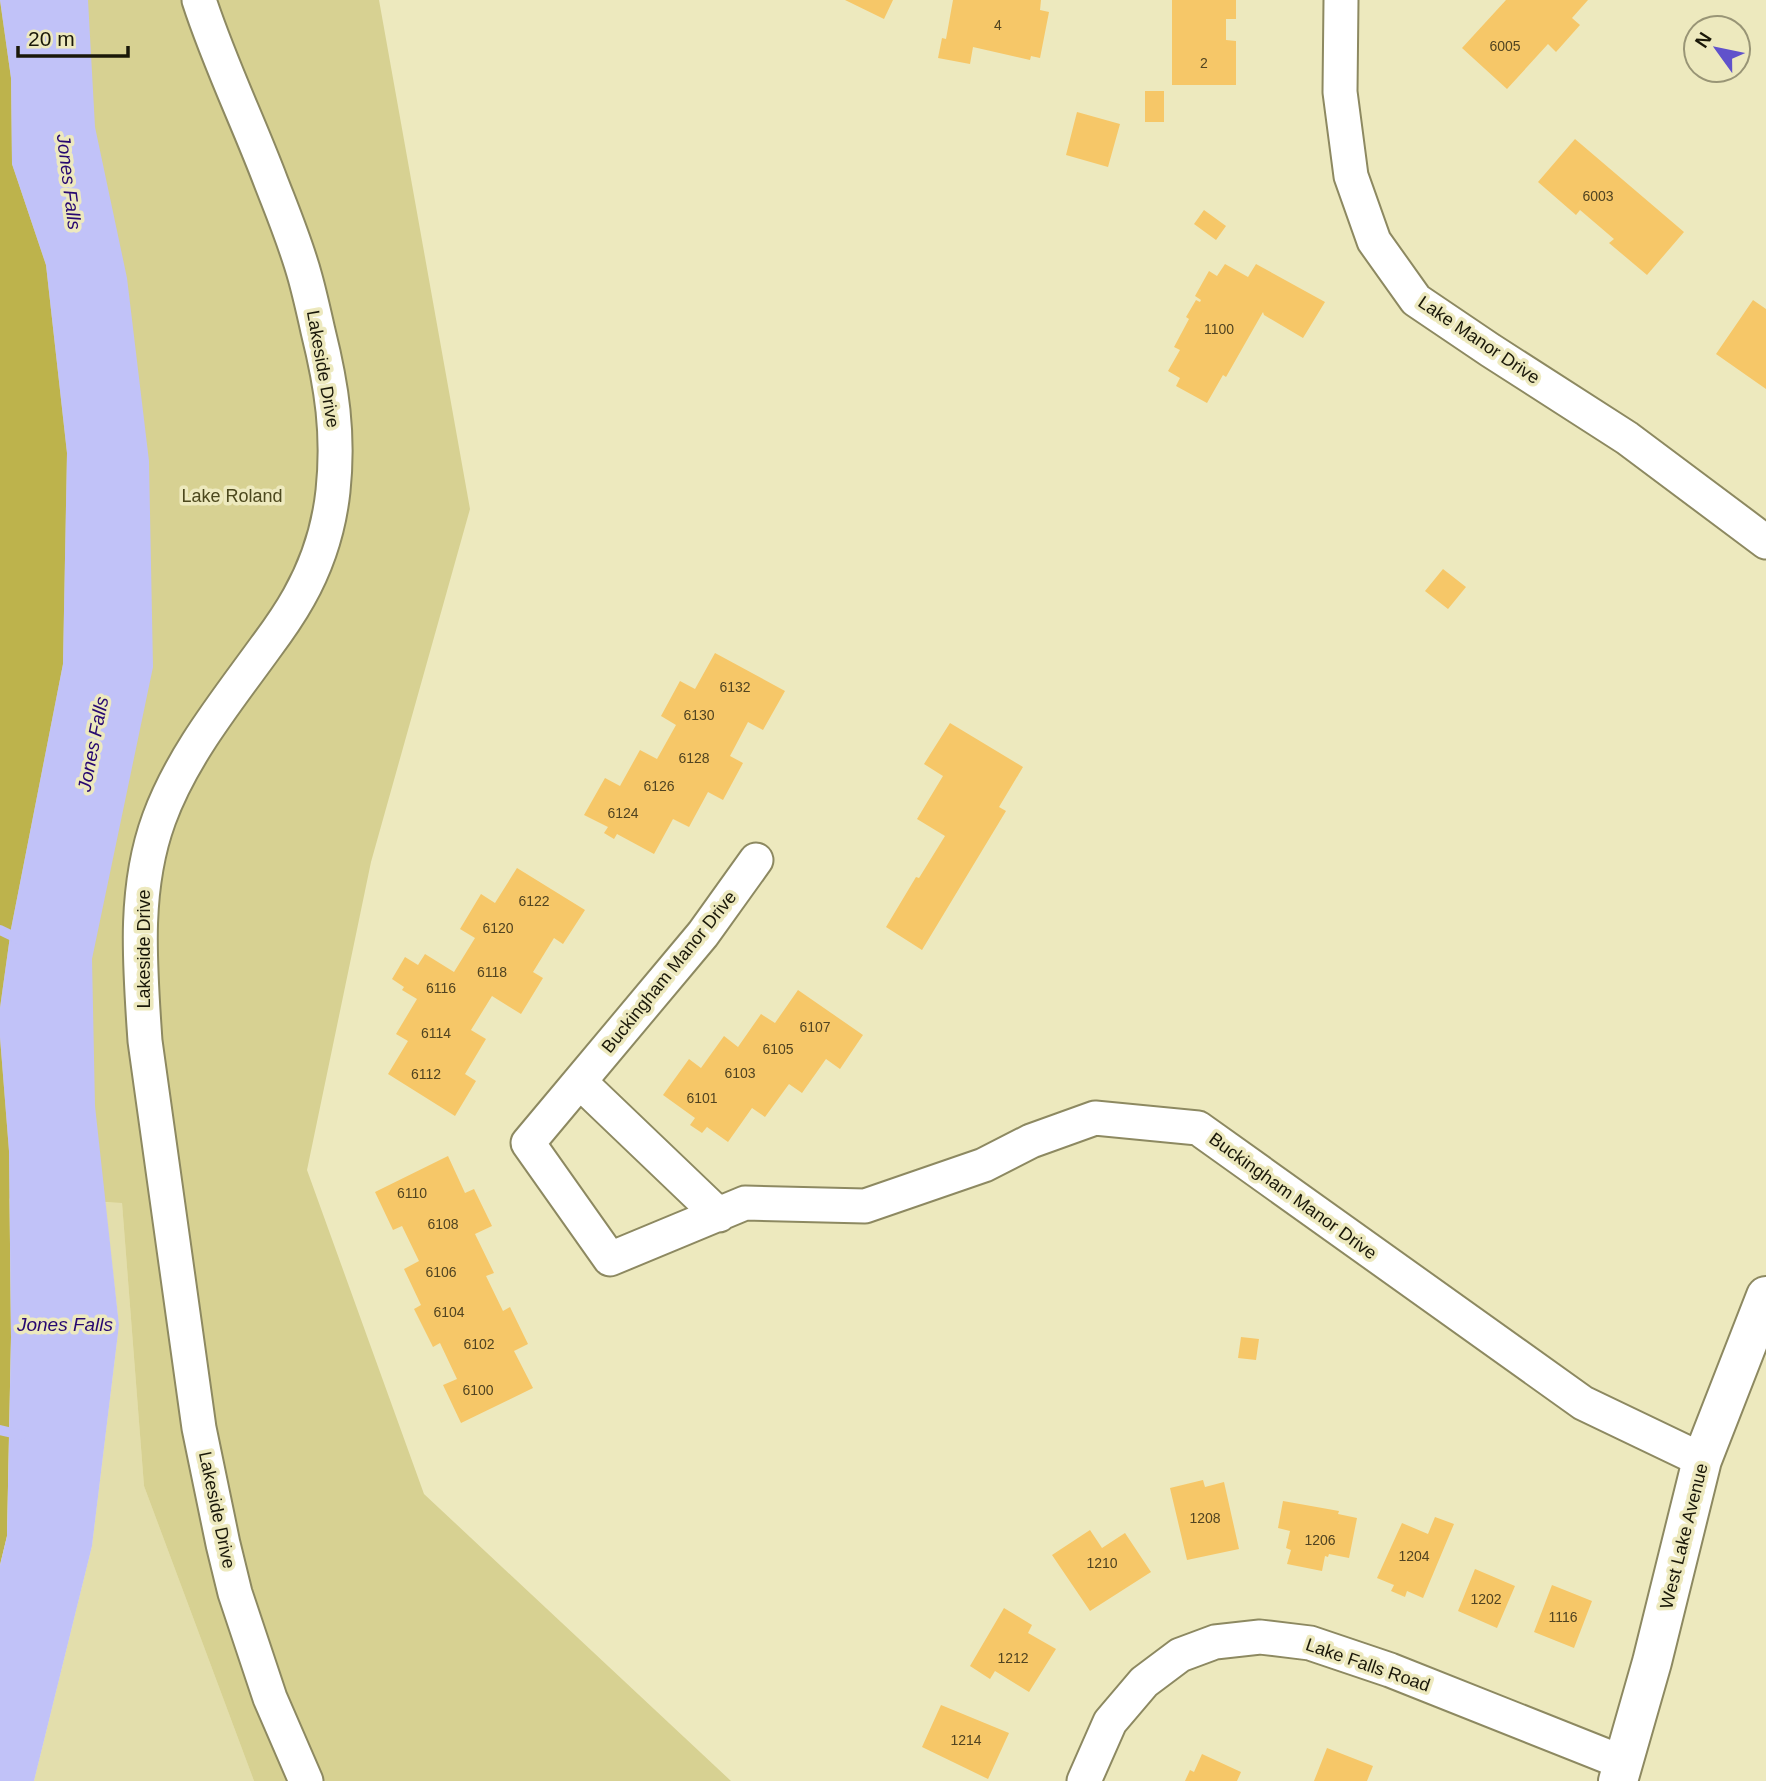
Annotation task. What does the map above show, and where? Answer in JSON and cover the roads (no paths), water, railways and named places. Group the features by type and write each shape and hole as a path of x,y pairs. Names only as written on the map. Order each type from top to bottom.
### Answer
{"street":[{"name":"Lakeside Drive","path":"199,0 305,275 325,357 334,412 336,452 333,494 326,530 309,577 279,628 203,735 160,818 142,891 141,985 145,1041 199,1428 223,1544 235,1593 270,1698 306,1781"},
{"name":"Lake Manor Drive","path":"1341,0 1339,93 1351,176 1374,241 1416,300 1628,438 1766,542"},
{"name":"Buckingham Manor Drive","path":"756,860 704,934 528,1143 610,1259 745,1203 865,1206 984,1165 1031,1141 1095,1118 1198,1128 1583,1403 1702,1460"},
{"path":"580,1082 719,1214"},
{"name":"West Lake Avenue","path":"1621,1772 1652,1662 1702,1460 1766,1296"},
{"name":"Lake Falls Road","path":"1084,1781 1110,1722 1144,1682 1180,1655 1215,1642 1260,1637 1310,1643 1390,1670 1621,1772"}],"water":[{"name":"Jones Falls","path":"0,0 88,0 95,127 127,278 149,461 153,667 92,959 95,1106 119,1325 92,1546 34,1781 0,1781 0,1565 7,1536 11,1337 9,1151 0,1008 11,929 63,664 67,453 46,265 12,164 11,78"}],"waterway":[{"path":"0,930 23,941"},
{"path":"0,1430 21,1435"}],"park label":[{"name":"Lake Roland","path":"232,496"}]}
